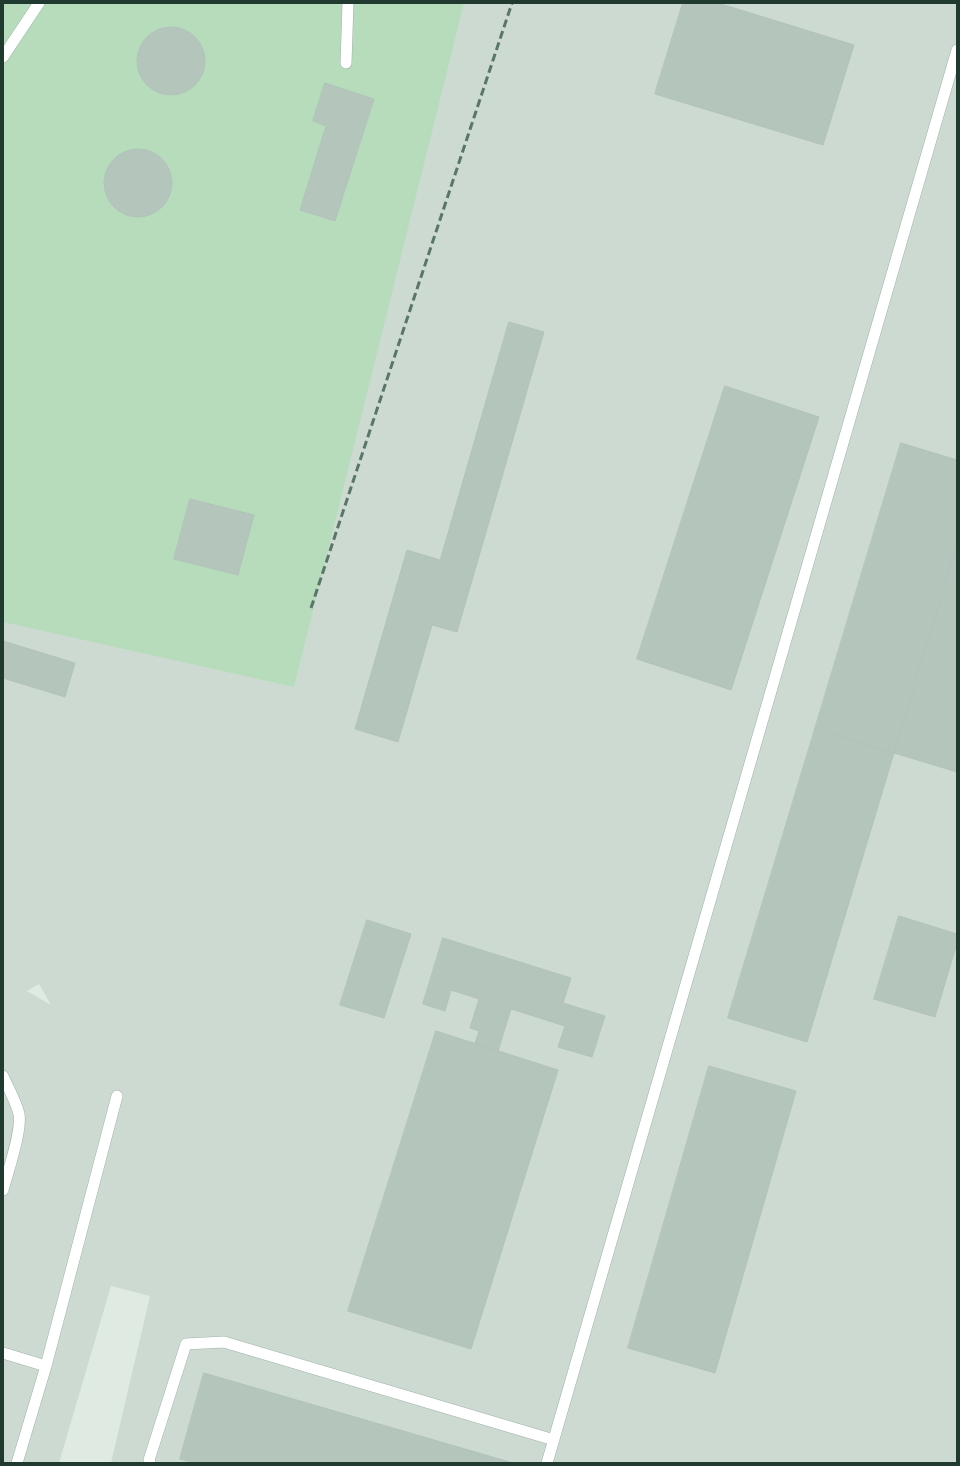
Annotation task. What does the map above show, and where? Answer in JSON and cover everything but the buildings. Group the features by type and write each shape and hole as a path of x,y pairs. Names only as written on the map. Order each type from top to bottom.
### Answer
{"lane":[{"path":"3,56 39,3"},
{"path":"346,63 348,3"},
{"path":"547,1463 957,50"},
{"path":"3,1076 19,1115 19,1129 3,1190"},
{"path":"17,1463 46,1366 117,1096"},
{"path":"150,1463 149,1460 186,1344 217,1342 224,1342 554,1440"},
{"path":"3,1353 46,1366"}],"shaded area":[{"path":"3,3 957,3 957,1463 111,1463 150,1296 111,1286 59,1463 3,1463","holes":["39,984 51,1005 27,991"]}],"green space":[{"path":"3,3 464,3 294,687 3,622"}],"railway":[{"path":"311,608 512,3"}]}
